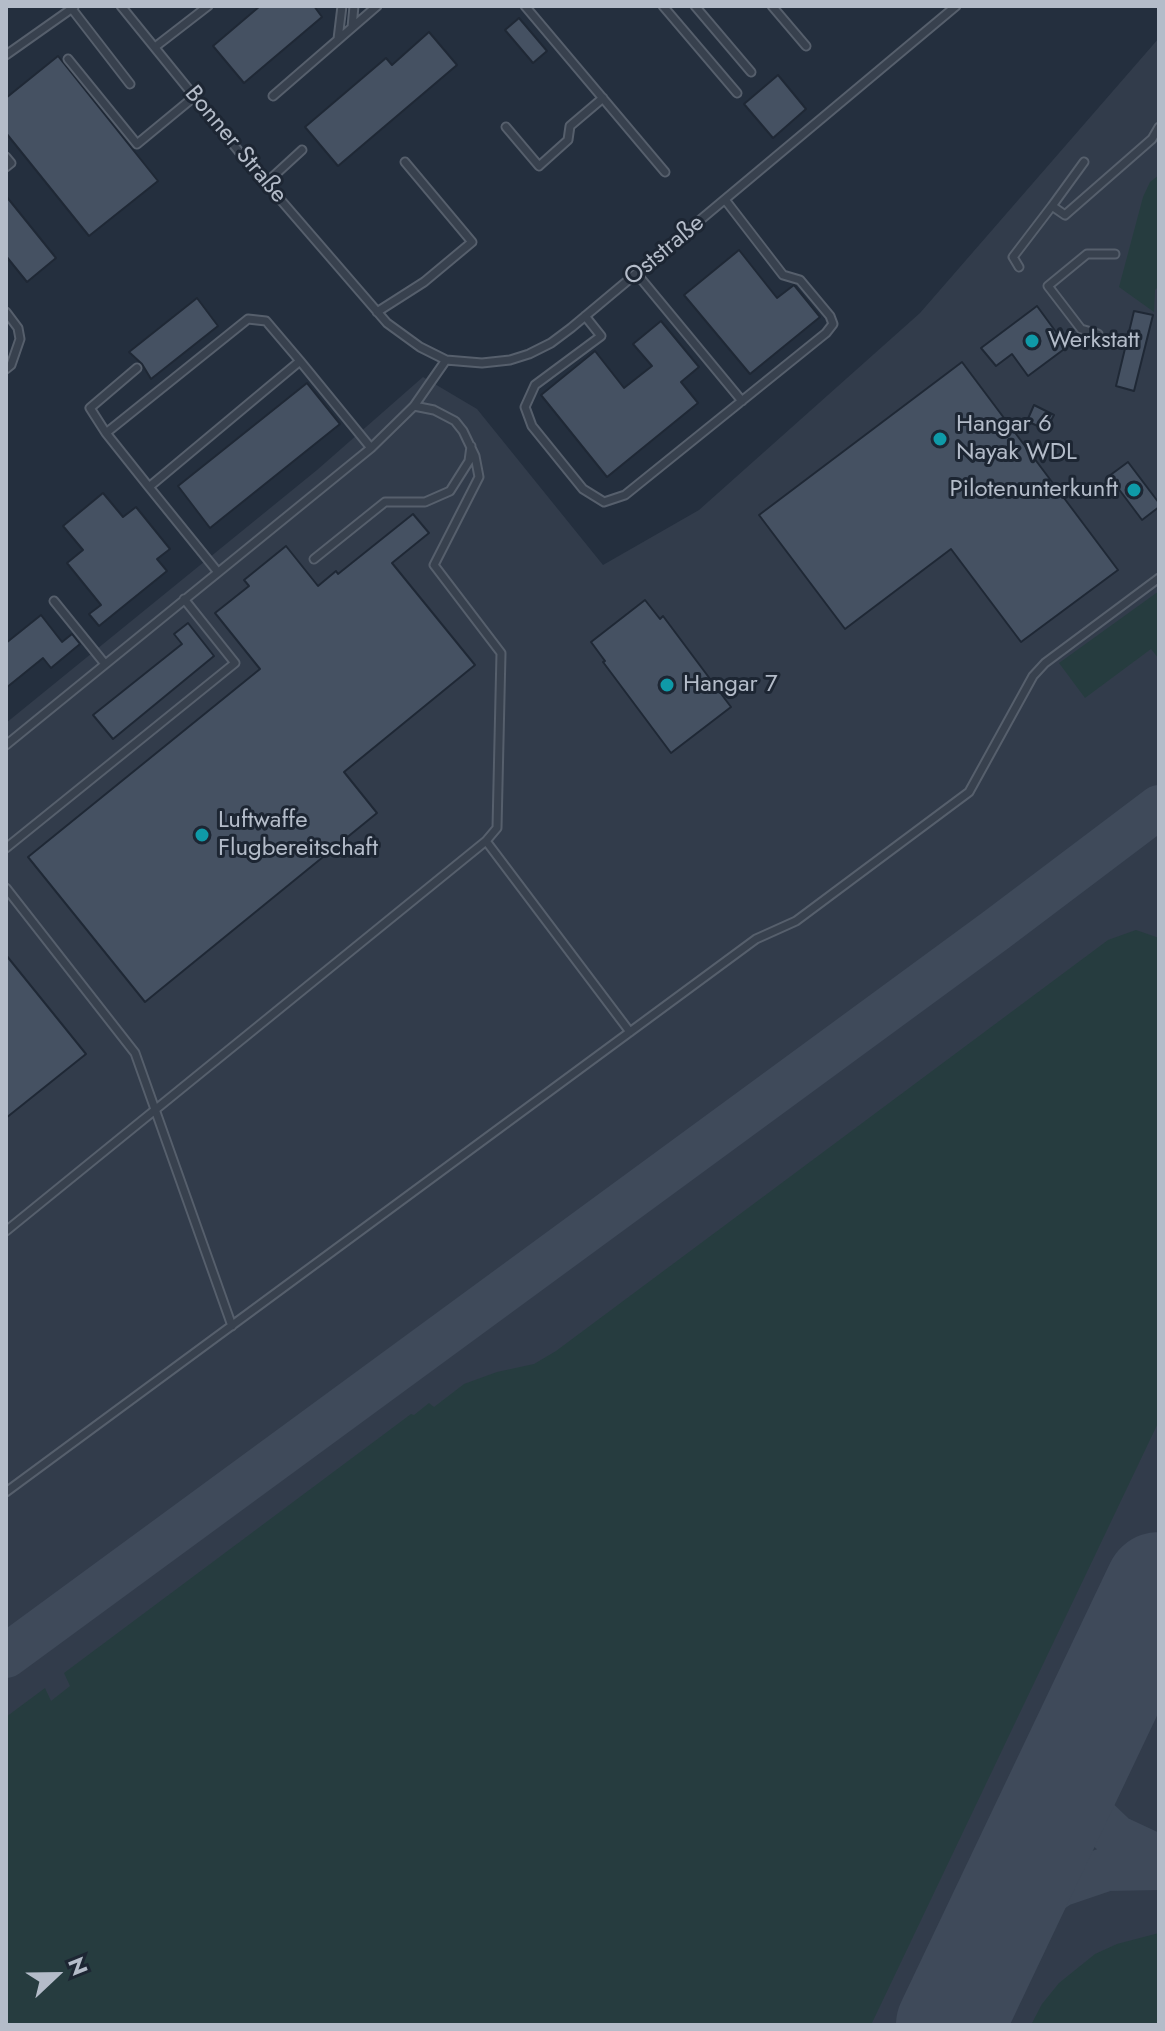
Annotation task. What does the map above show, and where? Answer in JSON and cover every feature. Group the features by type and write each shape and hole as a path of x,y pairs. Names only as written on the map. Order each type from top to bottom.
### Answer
{"lane":[{"name":"Bonner Straße","path":"121,6 350,282"},
{"path":"155,47 208,6"},
{"path":"338,39 342,6"},
{"path":"352,27 354,6"},
{"path":"273,96 377,6"},
{"path":"525,6 665,172"},
{"path":"663,6 737,93"},
{"path":"695,6 751,72"},
{"path":"772,6 806,46"},
{"name":"Oststraße","path":"350,282 387,323 420,347 446,360 482,363 529,354 551,343 637,274 956,6"},
{"path":"6,55 74,7 130,84"},
{"path":"68,59 137,144 194,97"},
{"path":"506,127 539,166 568,140 570,126 603,98"},
{"path":"1052,206 1065,215 1152,139 1159,127"},
{"path":"266,183 302,150"},
{"path":"6,157 11,163 6,167"},
{"path":"377,312 424,282 472,242 405,162"},
{"path":"1019,267 1013,257 1084,162"},
{"path":"585,316 601,336 535,385 525,407 532,426 591,496 604,502 625,495 826,333 833,324 830,316 800,280 783,275 726,201"},
{"path":"1098,334 1081,329 1048,286 1087,254 1115,254"},
{"path":"637,274 742,401"},
{"path":"6,312 18,328 20,339 11,365 6,369"},
{"path":"106,433 248,319 266,321 371,448"},
{"path":"6,745 371,448 414,406 446,360"},
{"path":"149,487 300,361"},
{"path":"137,368 90,408 106,433 217,571"},
{"path":"6,1231 486,841 497,828 501,653 434,565 479,477 471,444 455,421 434,410 414,406"},
{"path":"314,559 385,502 425,502 450,491 469,461 471,444"},
{"path":"6,1492 756,939 796,921 969,792 1033,676 1045,663 1159,578"},
{"path":"6,848 235,663 184,599"},
{"path":"54,601 105,664"},
{"path":"486,841 630,1032"},
{"path":"6,888 135,1053 232,1326"}],"shaded area":[{"path":"1159,38 1159,2025 6,2025 6,723 317,470 423,377 477,409 603,565 699,510 920,313"}],"green space":[{"path":"1159,175 1159,286 1155,290 1154,312 1119,287 1143,197 1150,182"},
{"path":"1159,591 1159,659 1151,649 1085,698 1059,663"},
{"path":"1136,930 1159,938 1159,1421 871,2025 6,2025 6,1717 45,1688 51,1701 70,1686 64,1673 411,1414 414,1415 429,1403 434,1407 464,1384 497,1372 534,1364 556,1351 1108,940"},
{"path":"1159,1933 1159,2025 1031,2025 1042,2004 1059,1983 1095,1954 1117,1944"}],"building":[{"path":"260,6 314,6 322,17 244,83 213,46"},
{"path":"519,18 547,51 533,63 505,30"},
{"path":"429,32 457,65 338,166 305,127 386,58 392,65"},
{"path":"58,56 158,181 89,236 6,133 6,98"},
{"path":"778,75 806,109 773,138 744,104"},
{"path":"6,196 56,258 27,282 6,256"},
{"path":"739,250 777,298 794,285 820,317 750,374 684,295"},
{"path":"197,298 218,326 151,379 142,364 129,352"},
{"name":"Werkstatt","path":"1037,306 1067,347 1028,376 1012,354 996,366 981,348"},
{"path":"1134,311 1153,315 1134,391 1116,386"},
{"path":"661,321 699,367 681,382 698,403 607,477 541,395 595,351 624,388 652,366 633,344"},
{"name":"Hangar 6 Nayak WDL","path":"962,362 1118,570 1021,642 951,549 845,629 759,515"},
{"path":"307,383 340,424 210,528 178,486"},
{"path":"1034,405 1054,415 1046,430 1027,421"},
{"name":"Pilotenunterkunft","path":"1128,462 1159,503 1159,507 1142,520 1109,476"},
{"path":"103,493 123,517 136,507 170,549 157,559 167,571 99,626 89,614 101,605 67,563 83,550 63,526"},
{"name":"Luftwaffe Flugbereitschaft","path":"413,514 429,533 392,563 475,665 344,772 377,813 145,1002 28,857 260,669 215,613 249,586 244,580 286,546 318,586 336,571 338,574"},
{"name":"Hangar 7","path":"645,600 660,619 663,616 731,707 671,753 591,642"},
{"path":"41,615 62,642 72,634 80,644 51,668 43,658 6,688 6,643"},
{"path":"188,623 214,656 113,739 93,715 182,644 174,634"},
{"path":"6,955 86,1054 6,1118"}],"taxiway":[{"path":"6,1656 1159,807"},
{"path":"1093,1725 1081,1781 1093,1815 1116,1837 1159,1857"},
{"path":"983,1955 1017,1915 1060,1885 1107,1869 1159,1868"}],"runway":[{"path":"950,2025 1159,1586"}],"place":[{"name":"Werkstatt","path":"1032,341"},
{"name":"Hangar 6 Nayak WDL","path":"940,439"},
{"name":"Pilotenunterkunft","path":"1134,490"},
{"name":"Hangar 7","path":"667,685"},
{"name":"Luftwaffe Flugbereitschaft","path":"202,835"}]}
